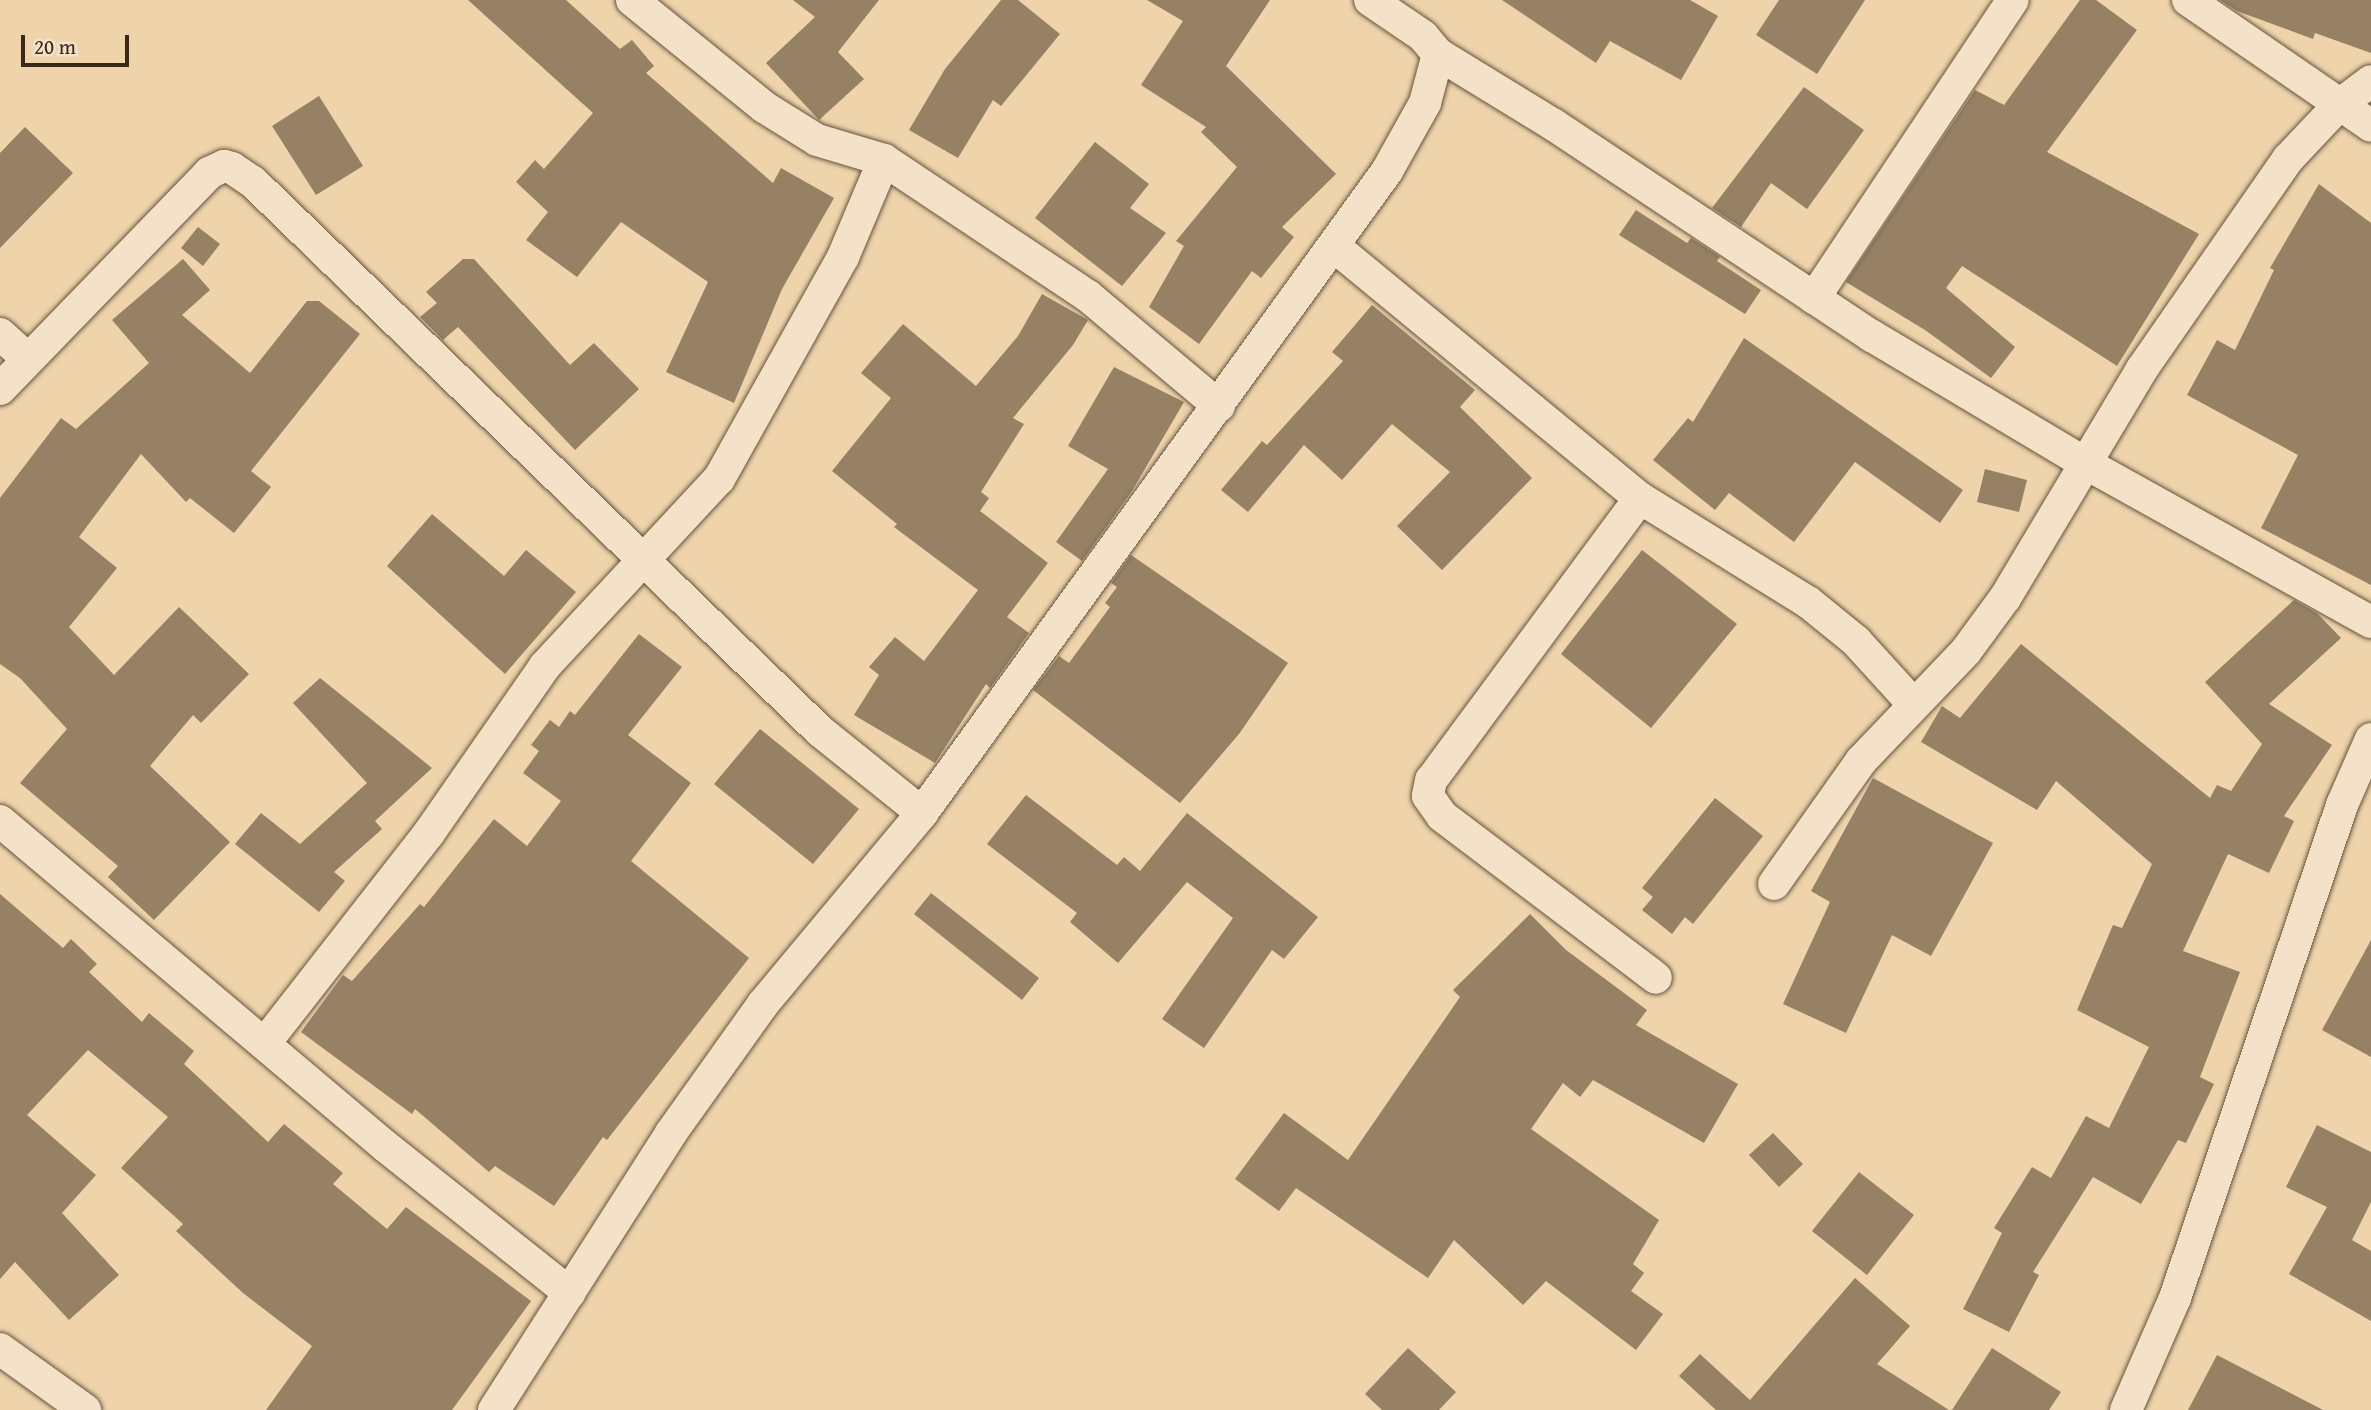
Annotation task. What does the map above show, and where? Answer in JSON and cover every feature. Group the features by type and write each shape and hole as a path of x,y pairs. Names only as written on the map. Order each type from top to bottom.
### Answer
{"street":[{"path":"632,0 764,107 817,139 884,160 1088,296 1219,406"},
{"path":"1370,0 1423,36 1438,54 1554,125 1814,298 2085,463 2371,622"},
{"path":"1814,298 2013,0"},
{"path":"2188,0 2338,106 2371,126"},
{"path":"494,1410 671,1133 762,1004 922,813 1335,247 1387,171 1425,103 1438,54"},
{"path":"1773,884 1861,761 1966,651 2006,598 2085,463 2208,268 2288,159 2338,106 2371,81"},
{"path":"265,1043 429,833 545,666 646,561 719,479 843,257 884,160"},
{"path":"0,389 26,358 209,173 225,166 232,168 253,182 346,277 646,561 820,731 922,813"},
{"path":"1335,247 1640,498 1808,602 1856,641 1914,705"},
{"path":"0,334 26,358"},
{"path":"1640,498 1431,780 1428,796 1442,816 1656,978"},
{"path":"2126,1410 2175,1298 2342,805 2371,739"},
{"path":"0,821 570,1293"},
{"path":"0,1349 85,1410"}],"building":[{"path":"468,0 566,0 620,49 632,40 654,66 646,73 773,183 781,168 834,198 782,289 734,403 666,372 708,282 621,222 577,277 526,240 548,212 516,182 535,160 544,169 593,113"},
{"path":"793,0 879,0 838,52 864,79 819,120 766,63 815,17"},
{"path":"1001,0 1018,0 1060,34 1001,106 993,100 958,158 909,130 945,69"},
{"path":"1147,0 1270,0 1226,66 1336,174 1282,227 1294,237 1261,278 1252,271 1199,344 1149,307 1184,246 1176,241 1237,167 1201,132 1206,127 1141,85 1183,21"},
{"path":"1502,0 1690,0 1718,16 1681,80 1610,41 1596,63"},
{"path":"1779,0 1865,0 1817,74 1756,35"},
{"path":"2080,0 2096,0 2137,30 2047,152 2199,234 2117,366 1962,266 1946,288 2015,347 1991,378 1925,330 1846,282 1975,90 2004,105"},
{"path":"2220,0 2371,0 2371,53 2315,33 2313,39 2237,11"},
{"path":"1804,87 1864,130 1807,209 1771,183 1741,227 1712,208"},
{"path":"319,96 363,166 316,195 272,126"},
{"path":"25,127 73,173 0,248 0,153"},
{"path":"1095,142 1149,184 1130,208 1166,233 1122,286 1035,218"},
{"path":"2319,184 2371,223 2371,585 2261,528 2298,455 2187,395 2217,340 2235,350 2274,270 2270,268"},
{"path":"1636,210 1687,243 1691,238 1720,257 1717,261 1761,290 1745,314 1619,235"},
{"path":"198,227 220,244 203,266 181,248"},
{"path":"183,259 210,290 182,315 250,373 307,301 319,301 360,334 251,471 271,487 234,533 190,498 186,502 141,454 79,537 117,568 69,627 114,675 179,607 249,674 201,723 193,715 150,766 230,842 154,920 108,877 118,866 20,783 67,729 20,678 0,664 0,498 61,418 76,429 149,363 112,320"},
{"path":"463,259 474,259 570,365 594,343 639,389 575,450 458,327 443,340 420,317 437,303 426,292"},
{"path":"1042,294 1088,320 1073,345 1013,418 1024,424 981,492 989,498 980,511 1048,563 1007,617 1029,633 990,688 986,684 935,763 854,715 879,675 869,667 895,637 924,661 978,590 894,527 897,524 832,471 891,398 861,373 903,324 976,386 1018,336"},
{"path":"1372,305 1475,390 1460,407 1532,478 1442,570 1397,526 1450,472 1392,424 1342,480 1304,445 1248,512 1221,490 1262,441 1267,445 1343,361 1332,352"},
{"path":"1744,338 1963,490 1940,523 1855,462 1794,542 1729,493 1715,510 1653,460 1688,418 1693,422"},
{"path":"1114,367 1184,402 1132,491 1082,561 1056,542 1108,469 1068,446"},
{"path":"1985,469 2027,480 2019,512 1977,502"},
{"path":"432,514 504,576 526,550 576,592 505,674 387,566"},
{"path":"1642,550 1737,624 1651,728 1561,654"},
{"path":"1131,555 1288,663 1239,734 1180,803 1033,690 1059,656 1069,663 1110,607 1105,603 1117,587 1111,583"},
{"path":"2294,600 2317,613 2341,638 2269,704 2332,745 2284,816 2294,821 2269,873 2228,854 2183,951 2240,972 2200,1077 2214,1084 2186,1143 2178,1140 2141,1204 2093,1177 2033,1272 2039,1275 2009,1332 1963,1309 2002,1233 1994,1228 2032,1167 2051,1178 2086,1116 2109,1128 2149,1047 2077,1010 2113,925 2122,928 2152,864 2056,781 2037,810 1921,742 1942,706 1960,718 2021,644 2210,798 2217,785 2231,791 2262,744 2205,682"},
{"path":"639,634 682,667 628,735 691,783 631,861 749,958 607,1140 603,1137 554,1206 495,1166 489,1172 415,1109 412,1114 301,1032 343,975 352,981 420,904 424,907 494,819 527,846 561,801 523,773 539,751 531,745 550,720 559,727 570,711 575,715"},
{"path":"320,678 432,768 375,821 382,829 334,872 345,881 319,912 235,844 261,813 300,844 367,783 293,703"},
{"path":"760,729 859,809 813,864 714,784"},
{"path":"1873,778 1993,843 1931,956 1892,935 1846,1033 1783,1004 1830,902 1811,891"},
{"path":"1026,795 1117,865 1124,857 1140,871 1187,813 1318,917 1284,959 1272,950 1204,1048 1162,1019 1233,918 1187,882 1118,963 1070,922 1077,913 987,844"},
{"path":"1715,798 1763,836 1693,924 1685,917 1672,934 1642,910 1653,897 1642,888"},
{"path":"931,893 1039,978 1022,1000 914,914"},
{"path":"0,894 63,948 71,939 97,964 89,972 142,1022 149,1013 194,1051 184,1064 268,1142 284,1124 343,1173 333,1184 387,1229 406,1207 531,1301 452,1410 266,1410 312,1346 243,1293 176,1231 183,1224 121,1168 168,1117 88,1050 27,1115 96,1175 62,1213 119,1275 69,1320 15,1262 0,1279"},
{"path":"1530,914 1566,950 1647,1010 1636,1025 1738,1084 1704,1143 1593,1080 1580,1097 1563,1083 1531,1129 1659,1220 1633,1264 1644,1273 1631,1291 1663,1314 1636,1350 1546,1281 1523,1305 1454,1240 1428,1278 1296,1188 1279,1211 1235,1179 1284,1113 1348,1160 1460,997 1453,990"},
{"path":"2371,940 2371,1057 2322,1030"},
{"path":"2317,1125 2371,1152 2371,1202 2352,1240 2371,1251 2371,1321 2289,1274 2327,1207 2286,1187"},
{"path":"1773,1133 1803,1164 1779,1187 1749,1155"},
{"path":"1859,1172 1914,1215 1867,1275 1812,1231"},
{"path":"1855,1278 1910,1326 1877,1364 1949,1410 1716,1410 1679,1376 1700,1354 1750,1400"},
{"path":"1408,1348 1456,1392 1439,1410 1382,1410 1365,1394"},
{"path":"1992,1348 2061,1392 2049,1410 1952,1410"},
{"path":"2217,1355 2323,1410 2188,1410"}]}
